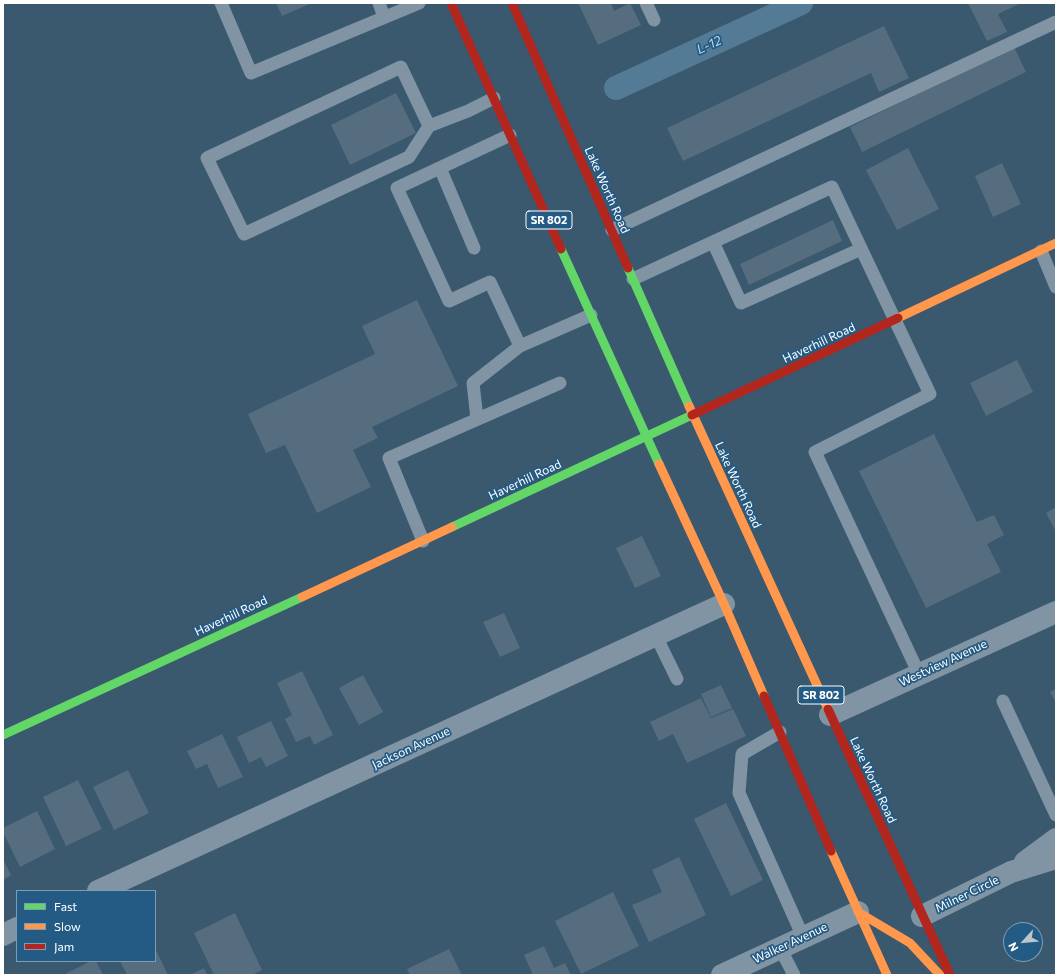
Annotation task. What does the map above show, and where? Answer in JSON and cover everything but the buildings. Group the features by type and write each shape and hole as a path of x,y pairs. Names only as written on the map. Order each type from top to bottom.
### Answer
{"main road":[{"name":"SR 802","path":"451,3 646,437 724,604 858,912 887,975"},
{"name":"Lake Worth Road","path":"512,3 693,415 950,975"},
{"name":"Haverhill Road","path":"3,735 646,437 1056,243"},
{"path":"858,912 910,943 940,975"}],"street":[{"name":"Jackson Avenue","path":"100,890 724,604"},
{"name":"Westview Avenue","path":"830,715 1056,612"},
{"name":"Milner Circle","path":"1011,872 1056,839"},
{"name":"Milner Circle","path":"922,916 1011,872 1056,858"},
{"name":"Walker Avenue","path":"722,975 858,912"},
{"path":"3,935 16,928"}],"lane":[{"path":"221,3 251,73 419,3"},
{"path":"379,3 384,17"},
{"path":"646,3 654,20"},
{"path":"612,230 1056,22"},
{"path":"429,126 401,67 207,158 244,234 409,157 429,126 468,111 494,98"},
{"path":"510,135 397,188 448,301 490,282 520,346"},
{"path":"440,168 474,248"},
{"path":"633,279 832,187 930,394 815,452 919,674"},
{"path":"713,242 741,303 861,249"},
{"path":"1041,251 1056,286"},
{"path":"477,419 472,383 520,346 591,315"},
{"path":"423,541 389,458 560,383"},
{"path":"656,636 677,679"},
{"path":"1003,702 1056,815"},
{"path":"780,732 742,754 739,793 803,937"},
{"path":"780,948 794,975"}],"waterway":[{"name":"L-12","path":"616,88 801,3"}],"traffic: fast":[{"path":"561,249 659,464"},
{"path":"628,268 689,406"},
{"path":"452,527 692,415"},
{"path":"3,735 302,597"}],"traffic: slow":[{"path":"898,318 1056,243"},
{"path":"689,406 828,709"},
{"path":"659,464 724,604 764,696"},
{"path":"302,597 452,527"},
{"path":"831,851 887,975"},
{"path":"858,912 910,943 940,975"}],"traffic: jam":[{"path":"451,3 561,249"},
{"path":"512,3 628,268"},
{"path":"692,415 898,318"},
{"path":"764,696 831,851"},
{"path":"828,709 950,975"}]}
